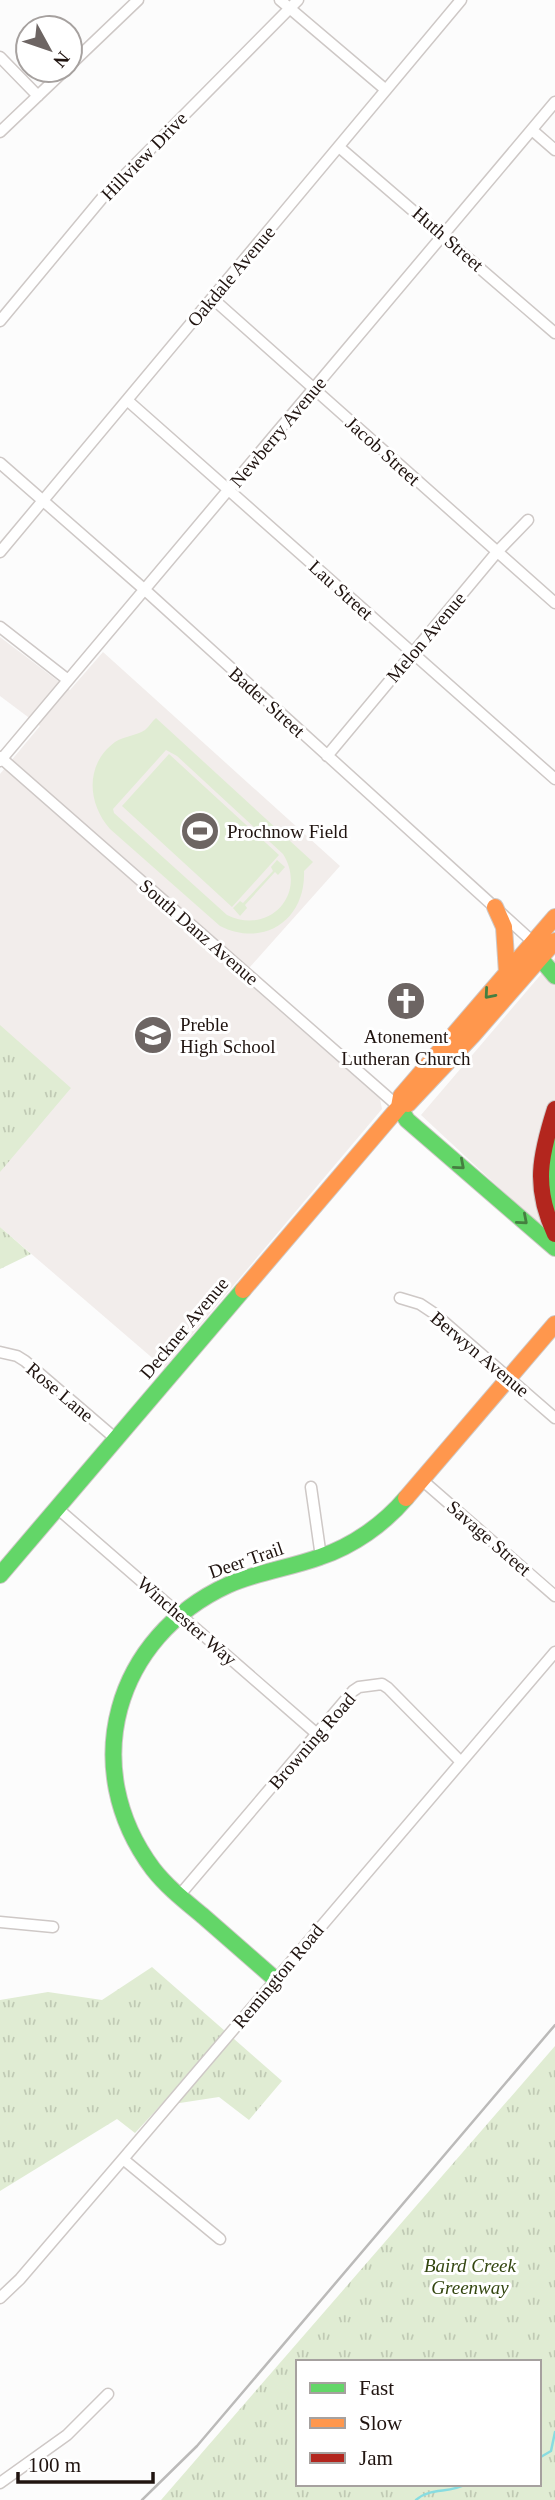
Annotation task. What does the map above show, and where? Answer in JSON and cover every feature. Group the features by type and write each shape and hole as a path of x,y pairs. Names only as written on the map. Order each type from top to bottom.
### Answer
{"street":[{"path":"84,52 138,0"},
{"path":"279,0 294,4 386,90"},
{"name":"Oakdale Avenue","path":"0,552 461,0"},
{"name":"Hillview Drive","path":"0,321 103,197 294,4"},
{"path":"0,57 38,96"},
{"path":"0,132 50,84"},
{"name":"Newberry Avenue","path":"1,759 555,102"},
{"path":"532,130 555,150"},
{"name":"Huth Street","path":"339,147 555,333"},
{"name":"Jacob Street","path":"212,298 555,603"},
{"name":"Lau Street","path":"127,400 555,779"},
{"name":"Bader Street","path":"0,463 145,590 495,907 546,949"},
{"name":"Melon Avenue","path":"327,756 497,552 528,520"},
{"path":"0,627 68,680"},
{"name":"South Danz Avenue","path":"1,759 399,1107"},
{"path":"495,907 504,927 507,973"},
{"name":"Deckner Avenue","path":"399,1107 407,1105 464,1045 546,949 555,917"},
{"path":"546,949 555,976"},
{"name":"Deckner Avenue","path":"0,1576 399,1107 401,1096 507,973 546,949"},
{"path":"399,1107 407,1120 555,1248"},
{"path":"555,1109 544,1142 538,1176 540,1193 555,1234"},
{"path":"555,1145 550,1181 555,1208"},
{"name":"Berwyn Avenue","path":"400,1298 429,1310 555,1418"},
{"name":"Deer Trail","path":"275,1979 178,1897 150,1867 127,1828 116,1794 112,1756 117,1714 129,1677 150,1645 180,1614 228,1585 321,1557 350,1544 385,1520 555,1324"},
{"name":"Rose Lane","path":"0,1352 25,1361 116,1439"},
{"name":"Savage Street","path":"422,1480 555,1595"},
{"path":"311,1487 321,1557"},
{"name":"Winchester Way","path":"57,1508 317,1734"},
{"name":"Remington Road","path":"0,2298 123,2159 555,1652"},
{"name":"Browning Road","path":"178,1897 356,1689 382,1684 461,1762"},
{"path":"0,1922 53,1927"},
{"path":"123,2159 220,2239"},
{"path":"0,2483 67,2435 108,2394"}],"shaded area":[{"name":"Preble High School","path":"0,637 70,690 103,652 340,866 241,977 380,1099 382,1109 164,1368 0,1227 0,774 40,726 0,696"},
{"path":"555,958 555,1234 539,1225 421,1115"}],"green space":[{"path":"156,718 313,862 304,871 303,888 298,903 290,916 279,925 252,934 220,926 102,819 97,808 93,784 98,761 115,742 145,730","holes":["166,750 177,756 283,854 291,883 280,907 270,915 257,920 242,920 227,915 114,813 113,809"]},
{"name":"Prochnow Field","path":"169,754 279,855 232,907 122,806"},
{"path":"277,860 285,867 278,875 275,872 245,905 247,908 240,916 233,908 240,901 243,903 273,871 271,867"},
{"path":"0,1025 71,1088 0,1172"},
{"path":"0,1227 31,1254 0,1269"},
{"path":"152,1967 282,2081 249,2120 219,2097 160,2106 135,2133 117,2119 0,2191 0,2000 48,1992 102,2000"},
{"name":"Baird Creek Greenway","path":"555,2046 555,2500 161,2500"}],"waterway":[{"path":"541,2457 551,2451 555,2432"},
{"path":"416,2500 427,2493 462,2486"}],"railway":[{"path":"142,2500 197,2446 555,2025"}],"traffic: fast":[{"path":"537,950 555,976"},
{"path":"399,1107 407,1120 555,1248"},
{"path":"555,1145 550,1181 555,1208"},
{"path":"0,1575 243,1290"},
{"path":"275,1979 164,1882 130,1830 117,1789 114,1748 120,1708 135,1671 158,1637 189,1608 228,1585 309,1561 344,1547 378,1525 406,1498"}],"traffic: slow":[{"path":"495,907 504,927 507,973"},
{"path":"243,1290 399,1107 401,1096 555,917"},
{"path":"408,1104 555,941"},
{"path":"406,1498 555,1324"}],"traffic: jam":[{"path":"555,1109 541,1172 544,1201 555,1234"}],"place":[{"name":"Prochnow Field","path":"200,831"},
{"name":"Atonement Lutheran Church","path":"406,1001"},
{"name":"Preble High School","path":"153,1035"}]}
